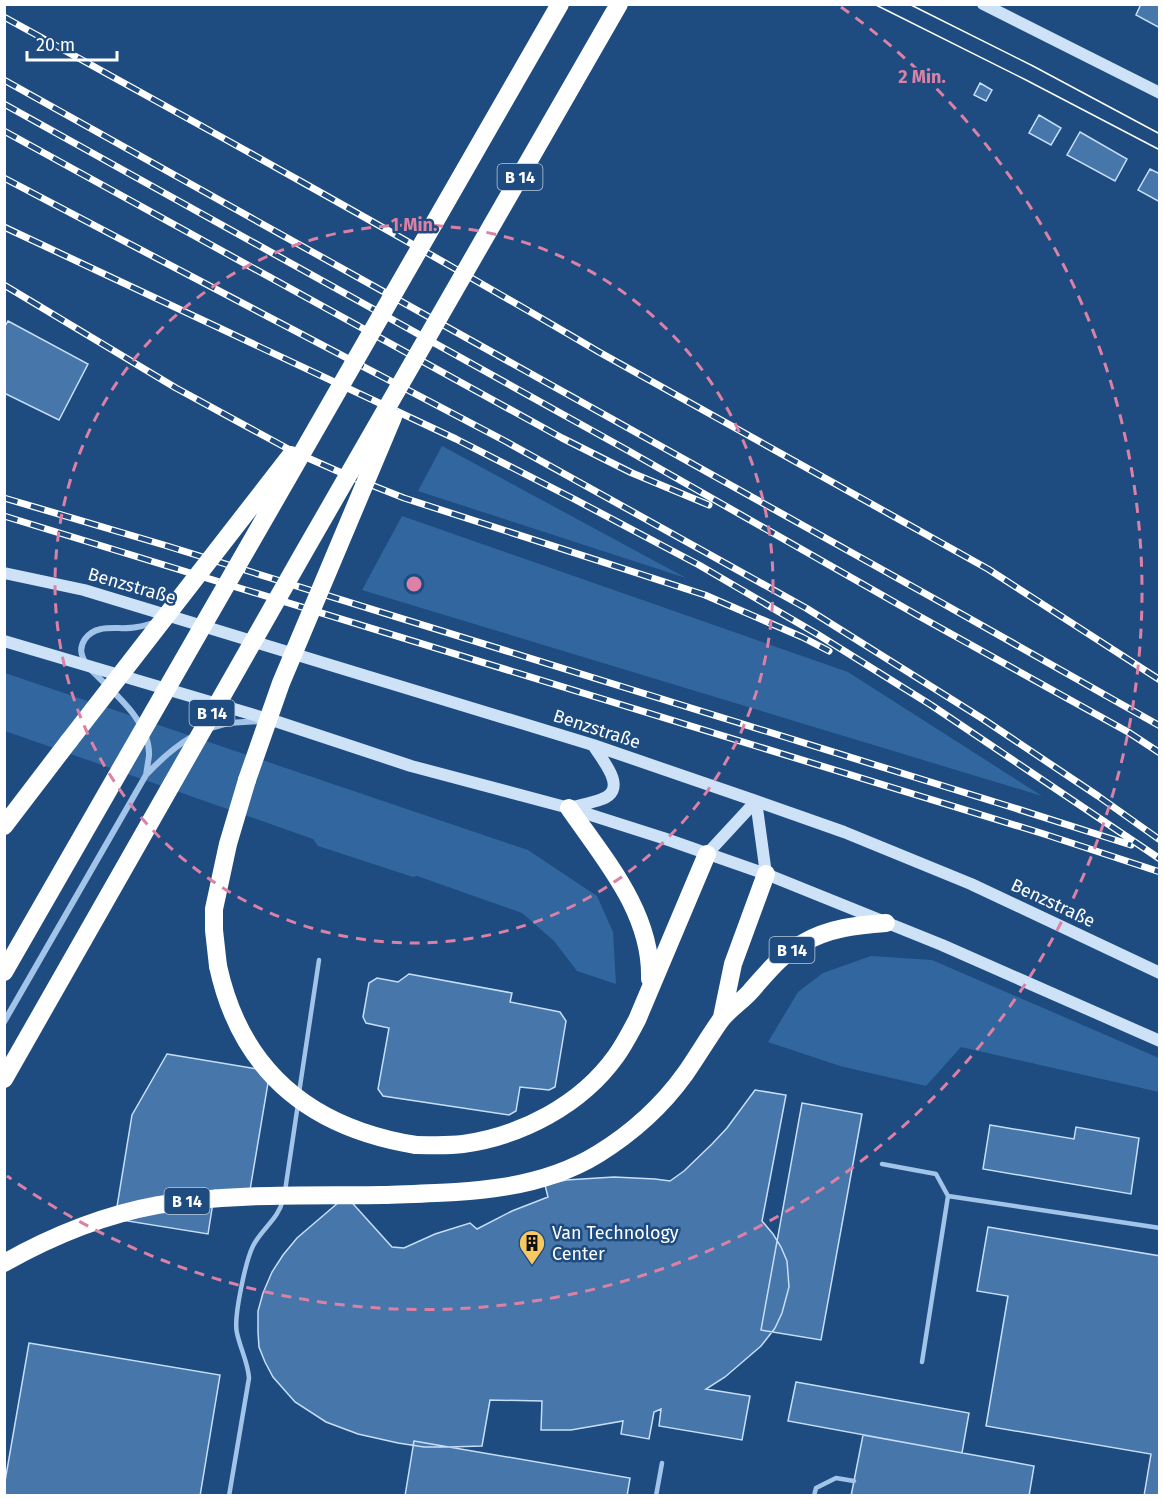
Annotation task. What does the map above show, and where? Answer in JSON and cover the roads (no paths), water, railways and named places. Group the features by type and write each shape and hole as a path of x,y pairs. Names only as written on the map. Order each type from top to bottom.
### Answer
{"highway":[{"name":"B 14","path":"4,972 561,4"},
{"name":"B 14","path":"4,1078 619,4"},
{"name":"B 14","path":"422,349 281,683 246,780 228,843 214,909 215,949 228,1004 249,1047 264,1067 281,1085 316,1112 340,1124 390,1141 439,1145 482,1141 502,1135 544,1117 566,1104 588,1087 626,1042 650,989"},
{"name":"B 14","path":"4,826 333,401"},
{"path":"568,808 612,870 636,912 650,960 650,989"},
{"path":"650,989 706,854"},
{"name":"B 14","path":"721,1019 733,964 766,874"},
{"name":"B 14","path":"4,1263 36,1245 74,1229 157,1205 242,1197 476,1191 516,1186 554,1175 597,1155 625,1135 661,1104 685,1074 721,1019 748,995 782,958 801,944 840,928 886,923"}],"main road":[{"path":"982,4 1160,93"},
{"name":"Benzstraße","path":"4,573 84,590 593,745 756,801 844,832 971,884 1160,973"},
{"path":"4,641 278,722 411,766 568,808 663,838 766,874 942,945 1160,1041"},
{"path":"568,808 602,800 613,791 615,785 613,778 593,745"},
{"path":"706,854 756,801"},
{"path":"756,801 766,874"}],"street":[{"path":"146,775 149,754 145,736 137,720 128,707 87,666 82,658 81,647 88,635 96,630 138,627 173,617"},
{"path":"5,1022 146,775 177,745 202,730 246,721 278,722"}],"lane":[{"path":"229,1496 249,1378 249,1370 236,1331 236,1316 254,1244 276,1217 283,1202 320,960"},
{"path":"882,1164 936,1174 948,1196 922,1362"},
{"path":"948,1196 1160,1228"},
{"path":"656,1496 662,1463"},
{"path":"814,1496 816,1488 836,1478 854,1481"}],"tram line":[{"path":"874,4 1160,150"},
{"path":"909,4 1033,66 1160,134"}],"railway":[{"path":"4,17 988,569 1160,680"},
{"path":"4,80 1160,726"},
{"path":"4,104 627,450 1128,732 1160,753"},
{"path":"4,131 562,438 632,473 709,505"},
{"path":"4,178 505,441 806,608 983,719 1160,840"},
{"path":"4,227 456,439 699,565 817,634 931,705 1160,859"},
{"path":"4,285 176,388 292,451 404,498 705,595 829,651"},
{"path":"4,498 164,545 1131,845"},
{"path":"4,516 1044,834 1160,872"}],"place":[{"name":"Van Technology Center","path":"532,1266"}]}
